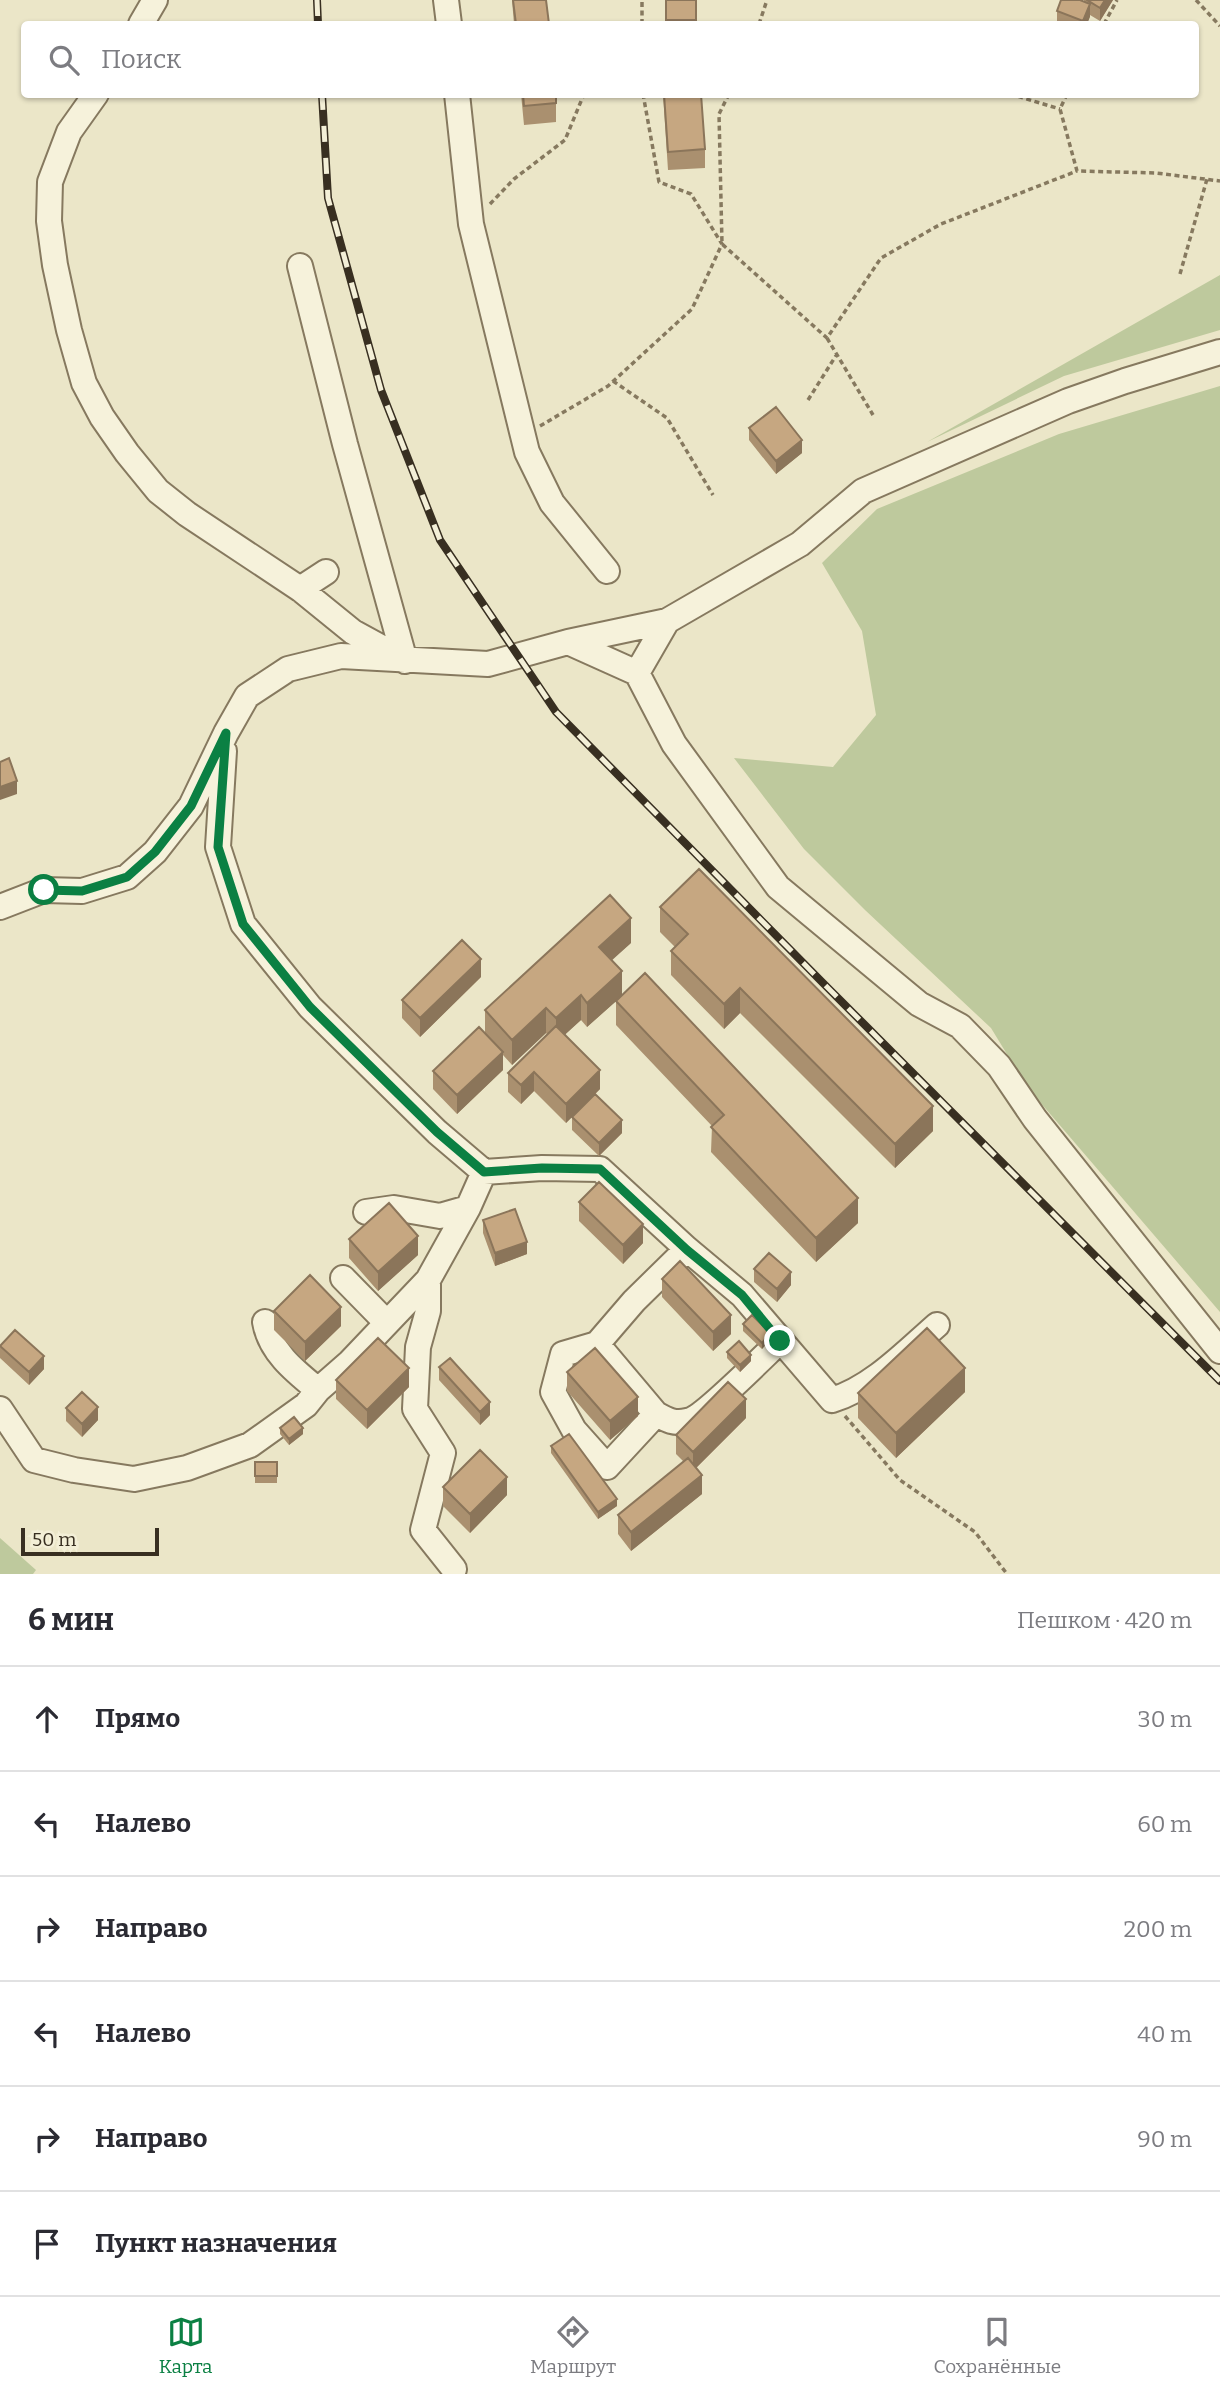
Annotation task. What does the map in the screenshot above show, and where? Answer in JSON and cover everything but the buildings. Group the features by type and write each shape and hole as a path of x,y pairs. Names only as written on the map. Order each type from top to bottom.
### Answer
{"street":[{"path":"143,21 155,0"},
{"path":"446,0 449,21"},
{"path":"93,98 69,132 50,182 49,221 55,265 84,383 102,417 158,491 187,514 300,589 353,632 405,661"},
{"path":"457,98 471,224 527,452 552,503 607,571"},
{"path":"300,266 345,444 405,661"},
{"path":"1,906 44,890 82,891 127,877 155,852 191,806 247,696 288,669 341,656 488,664 568,642 667,621 800,544 863,491 1068,401 1220,352"},
{"path":"300,589 326,572"},
{"path":"637,673 667,621"},
{"path":"341,656 353,632"},
{"path":"568,642 637,673 674,744 778,887 919,1004 960,1026 999,1066 1035,1119 1220,1351"},
{"path":"226,733 218,847 243,924 310,1007 437,1132 484,1172 542,1168 600,1169 687,1250 742,1295 832,1400 847,1396 891,1365 937,1325"},
{"path":"0,1409 34,1460 74,1470 134,1479 187,1468 250,1445 306,1405 428,1280 468,1208 484,1172"},
{"path":"366,1212 394,1208 440,1216 468,1208"},
{"path":"656,1414 607,1467 574,1430 553,1392 563,1354 597,1344 634,1301 687,1250"},
{"path":"343,1278 387,1323"},
{"path":"428,1280 428,1311 418,1347 415,1409 443,1452 423,1530 454,1569"},
{"path":"265,1322 267,1337 291,1368 318,1390"},
{"path":"597,1344 656,1414 671,1423 691,1421 780,1341"}],"path":[{"path":"642,0 642,21"},
{"path":"760,21 767,0"},
{"path":"1106,21 1117,0"},
{"path":"1196,0 1220,26"},
{"path":"471,224 514,179 565,140 582,98"},
{"path":"644,98 659,182 691,194 722,244 827,338 873,415"},
{"path":"523,436 613,381 692,309 722,244 719,114 727,98"},
{"path":"1023,98 1060,109"},
{"path":"1065,98 1060,109 1077,171"},
{"path":"827,338 881,258 941,225 1077,171 1156,173 1220,181"},
{"path":"1180,274 1207,179"},
{"path":"808,400 837,354"},
{"path":"613,381 667,418 713,495"},
{"path":"832,1400 900,1480 975,1532 1007,1574"}],"green space":[{"path":"1220,275 1220,330 1064,376 927,442"},
{"path":"1220,386 1220,1312 1027,1087 991,1028 804,849 734,758 833,767 876,715 862,631 822,563 877,509 1059,434"},
{"path":"0,1538 36,1570 33,1574 0,1574"}],"railway":[{"path":"317,0 318,21"},
{"path":"322,98 328,198 381,390 440,540 556,712 1220,1381"}],"route":[{"path":"44,890 82,891 127,877 155,852 191,806 226,733 218,847 243,924 310,1007 437,1132 484,1172 542,1168 600,1169 687,1250 742,1295 780,1341"}]}
